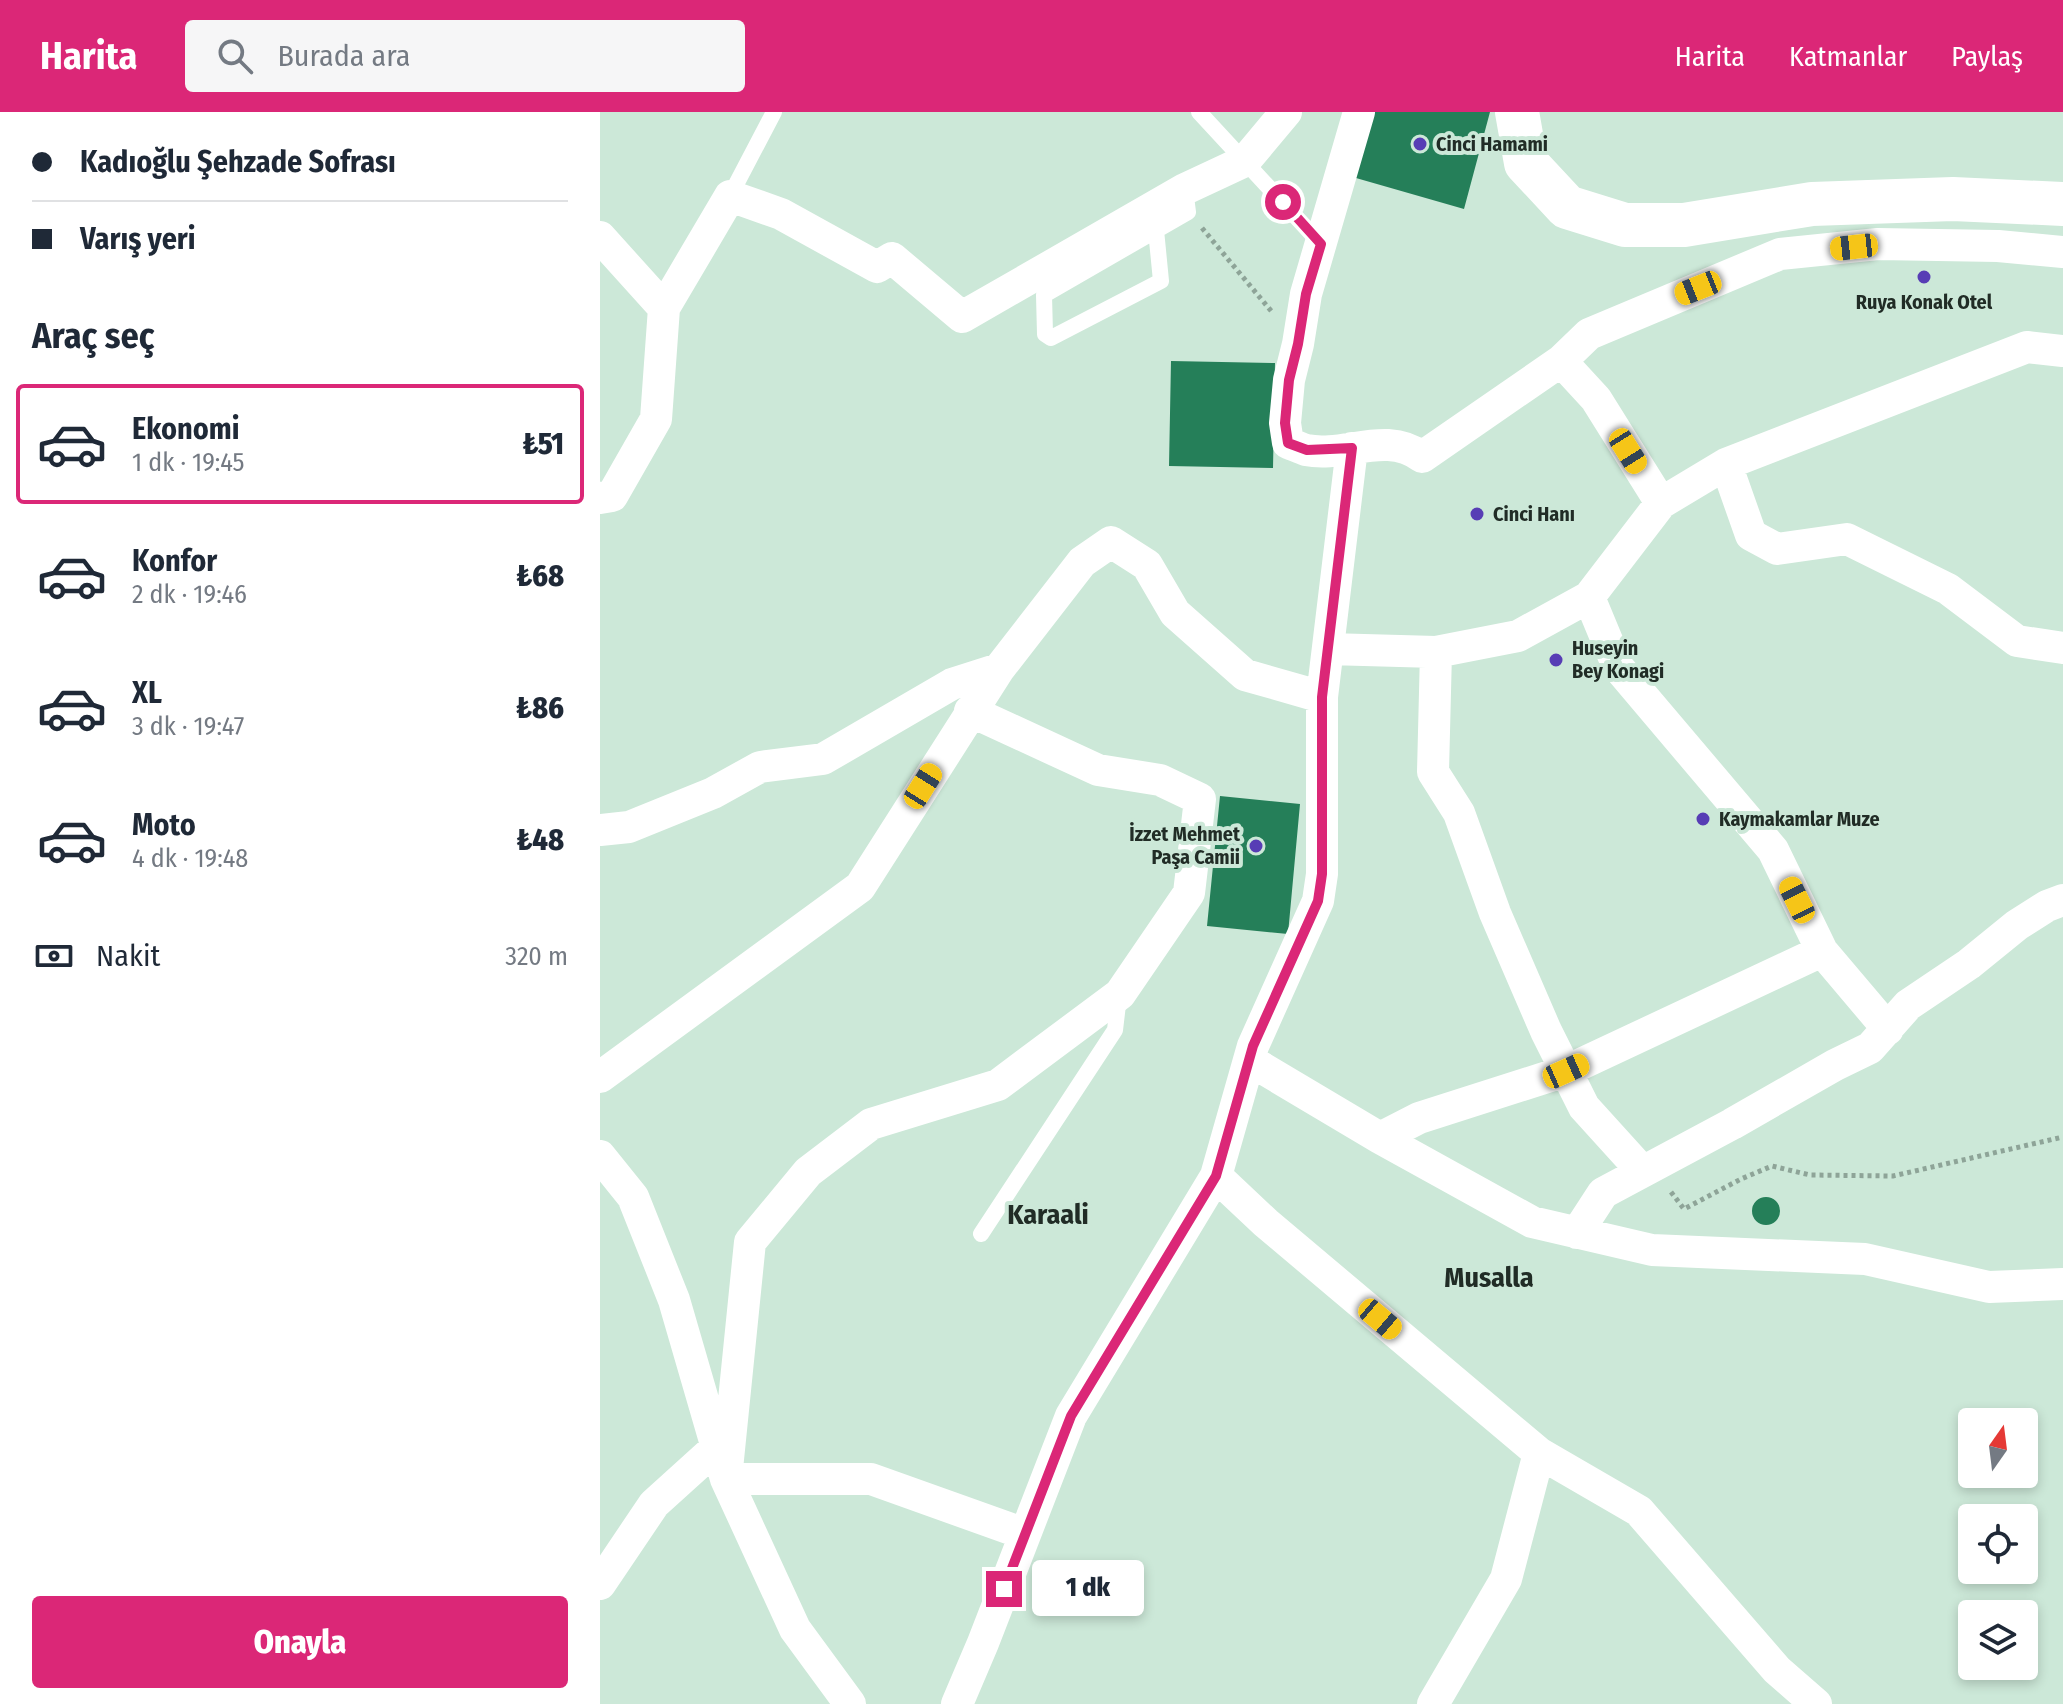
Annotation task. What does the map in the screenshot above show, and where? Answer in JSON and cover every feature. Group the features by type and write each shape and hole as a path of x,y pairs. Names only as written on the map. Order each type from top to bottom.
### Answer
{"main road":[{"path":"1517,112 1526,163 1567,207 1625,225 1684,225 1812,204 1953,199 2063,204"}],"street":[{"path":"600,498 612,496 656,419 664,308 730,196 781,214 877,267 892,258 962,317 1187,200 1245,161 1286,112"},
{"path":"1359,112 1306,294 1289,380 1285,423 1288,443 1307,450 1392,444 1411,449 1422,457 1561,361 1589,334 1780,254 1878,244 1998,246 2063,252"},
{"path":"600,237 664,308"},
{"path":"1328,649 1436,652 1518,636 1589,597 1661,503 1726,464 2027,347 2063,351"},
{"path":"1561,361 1596,399 1661,503"},
{"path":"957,1704 1071,1416 1216,1176 1253,1046 1318,901 1322,874 1322,697 1352,448"},
{"path":"1726,464 1751,535 1777,549 1847,539 1948,589 2017,641 2063,648"},
{"path":"600,1077 860,887 999,669 1082,562 1111,542 1147,565 1175,613 1245,675 1322,697"},
{"path":"1589,597 1618,667 1773,850 1822,951 1888,1029"},
{"path":"1436,652 1433,772 1459,813 1495,913 1584,1107 1642,1171"},
{"path":"600,830 629,827 713,793 760,767 823,759 952,684 999,669"},
{"path":"726,1479 750,1242 808,1172 871,1124 998,1085 1120,994 1189,893 1200,799 1160,780 1098,770 970,711"},
{"path":"1577,1233 1603,1193 1870,1048 1908,1005 1969,964 2017,925 2063,900"},
{"path":"1380,1138 1419,1118 1566,1071 1822,951"},
{"path":"1249,1060 1380,1138 1532,1222 1652,1250 1865,1259 1989,1287 2063,1284"},
{"path":"600,1156 633,1197 674,1300 726,1479 795,1629 850,1704"},
{"path":"1216,1176 1266,1223 1539,1453 1639,1511 1777,1670 1816,1704"},
{"path":"600,1584 654,1504 717,1447"},
{"path":"1433,1704 1506,1579 1539,1453"},
{"path":"726,1479 871,1479 1025,1534"}],"lane":[{"path":"730,196 774,112"},
{"path":"1199,112 1321,244"},
{"path":"1156,230 1161,281 1051,338 1045,334 1044,295 1156,230 1187,200"},
{"path":"981,1234 1115,1030 1120,994"}],"path":[{"path":"1187,200 1298,344"},
{"path":"1679,1182 1668,1188 1684,1209 1772,1166 1810,1175 1893,1176 2063,1137"}],"building":[{"name":"Cinci Hamami","path":"1370,112 1490,112 1464,209 1349,176"},
{"path":"1171,361 1275,363 1273,468 1169,466"},
{"name":"İzzet Mehmet Paşa Camii","path":"1220,796 1300,804 1288,934 1207,926"},
{"path":"1766,1197 1776,1201 1780,1211 1776,1221 1766,1225 1756,1221 1752,1211 1756,1201"}],"place":[{"name":"Cinci Hamami","path":"1420,144"},
{"name":"Ruya Konak Otel","path":"1924,277"},
{"name":"Cinci Hanı","path":"1477,514"},
{"name":"Huseyin Bey Konagi","path":"1556,660"},
{"name":"Kaymakamlar Muze","path":"1703,819"},
{"name":"İzzet Mehmet Paşa Camii","path":"1256,846"}],"district":[{"name":"Karaali","path":"1048,1214"},
{"name":"Musalla","path":"1489,1277"}],"route":[{"path":"1004,1589 1071,1416 1216,1176 1253,1046 1318,901 1322,874 1322,697 1352,448 1307,450 1288,443 1285,423 1289,380 1306,294 1321,244 1283,202"}]}
